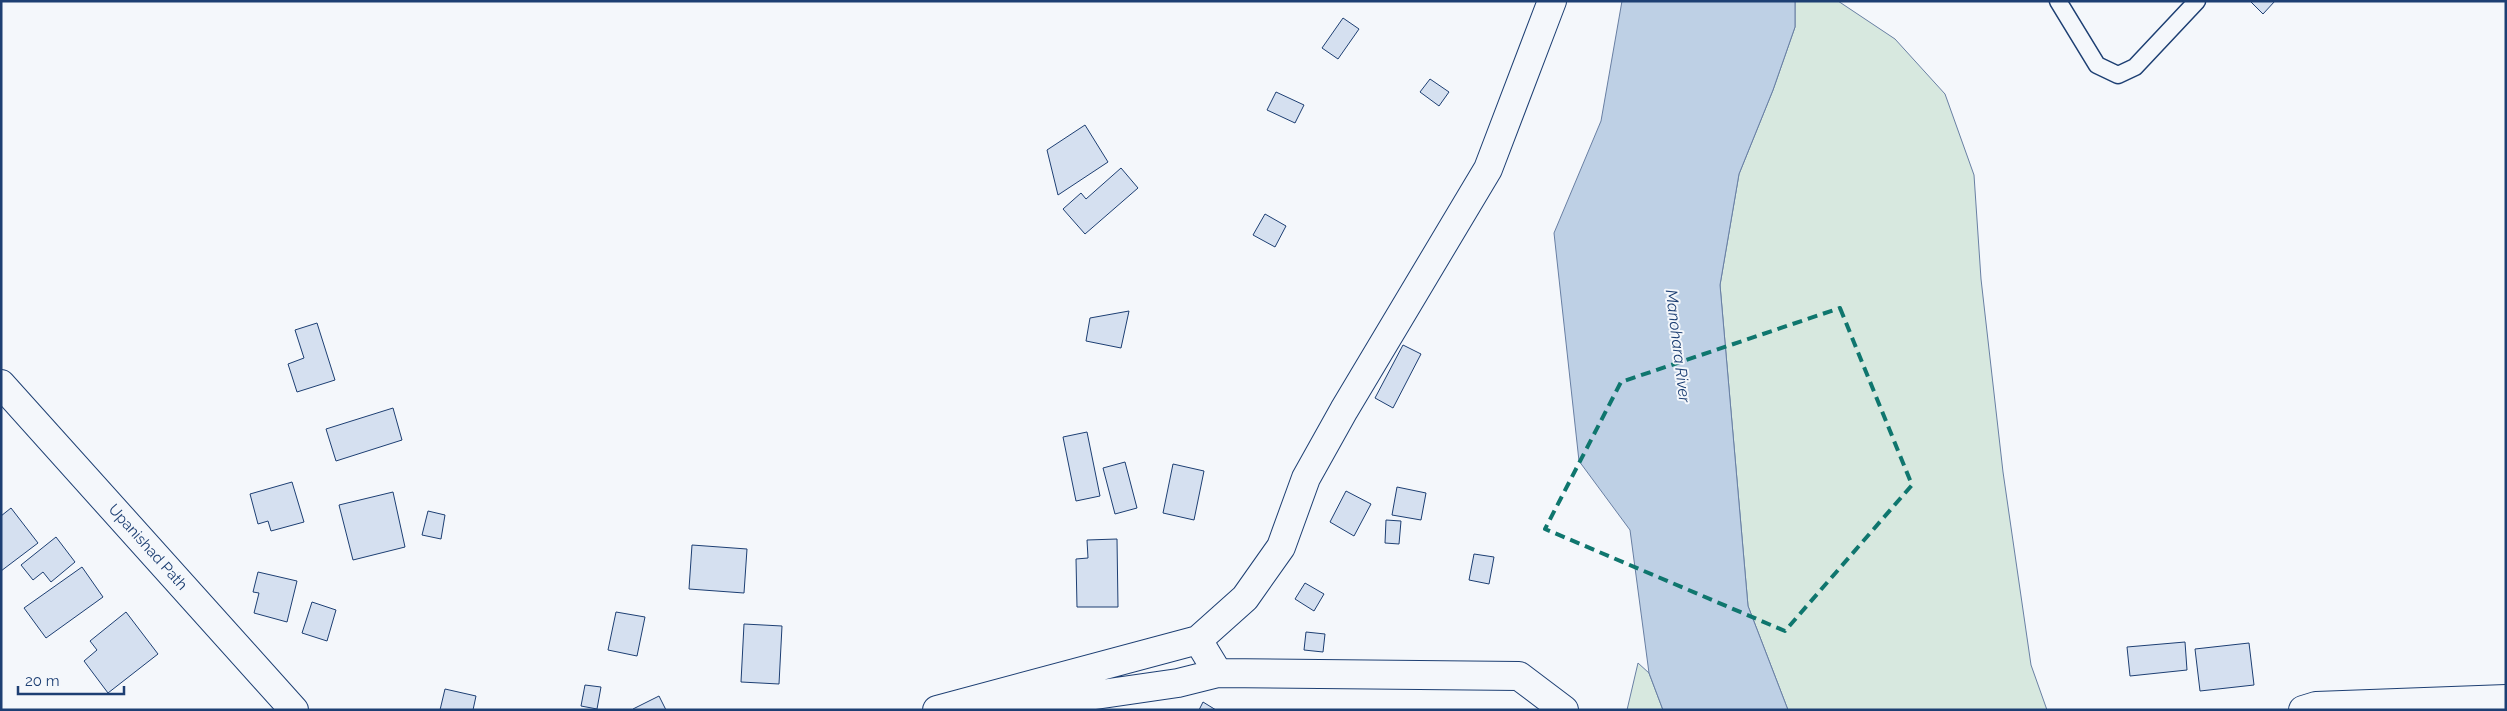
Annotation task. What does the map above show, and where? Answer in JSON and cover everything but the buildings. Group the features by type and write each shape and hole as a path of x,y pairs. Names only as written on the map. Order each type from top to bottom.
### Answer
{"street":[{"path":"937,710 1198,640 1245,598 1281,547 1306,478 1348,401 1488,169 1552,1"},
{"name":"Upanishad Path","path":"1,384 294,710"},
{"path":"1198,640 1218,673"},
{"path":"991,710 1178,683 1218,673 1519,676 1564,710"},
{"path":"2303,710 2316,706 2506,700"}],"lane":[{"path":"2058,1 2097,65 2118,75 2135,67 2197,1"}],"highlighted area":[{"path":"1840,308 1912,485 1785,631 1545,529 1621,382"}],"shaded area":[{"path":"1795,1 1838,1 1895,39 1945,94 1974,175 1981,279 2003,472 2031,665 2047,710 1788,710 1748,606 1720,285 1739,174 1773,90 1795,27"},
{"path":"1638,663 1649,673 1663,710 1627,710"}],"water":[{"name":"Manohara River","path":"1622,1 1795,1 1795,27 1773,90 1739,174 1720,285 1748,606 1788,710 1663,710 1649,673 1630,530 1579,461 1554,233 1601,121"}]}
